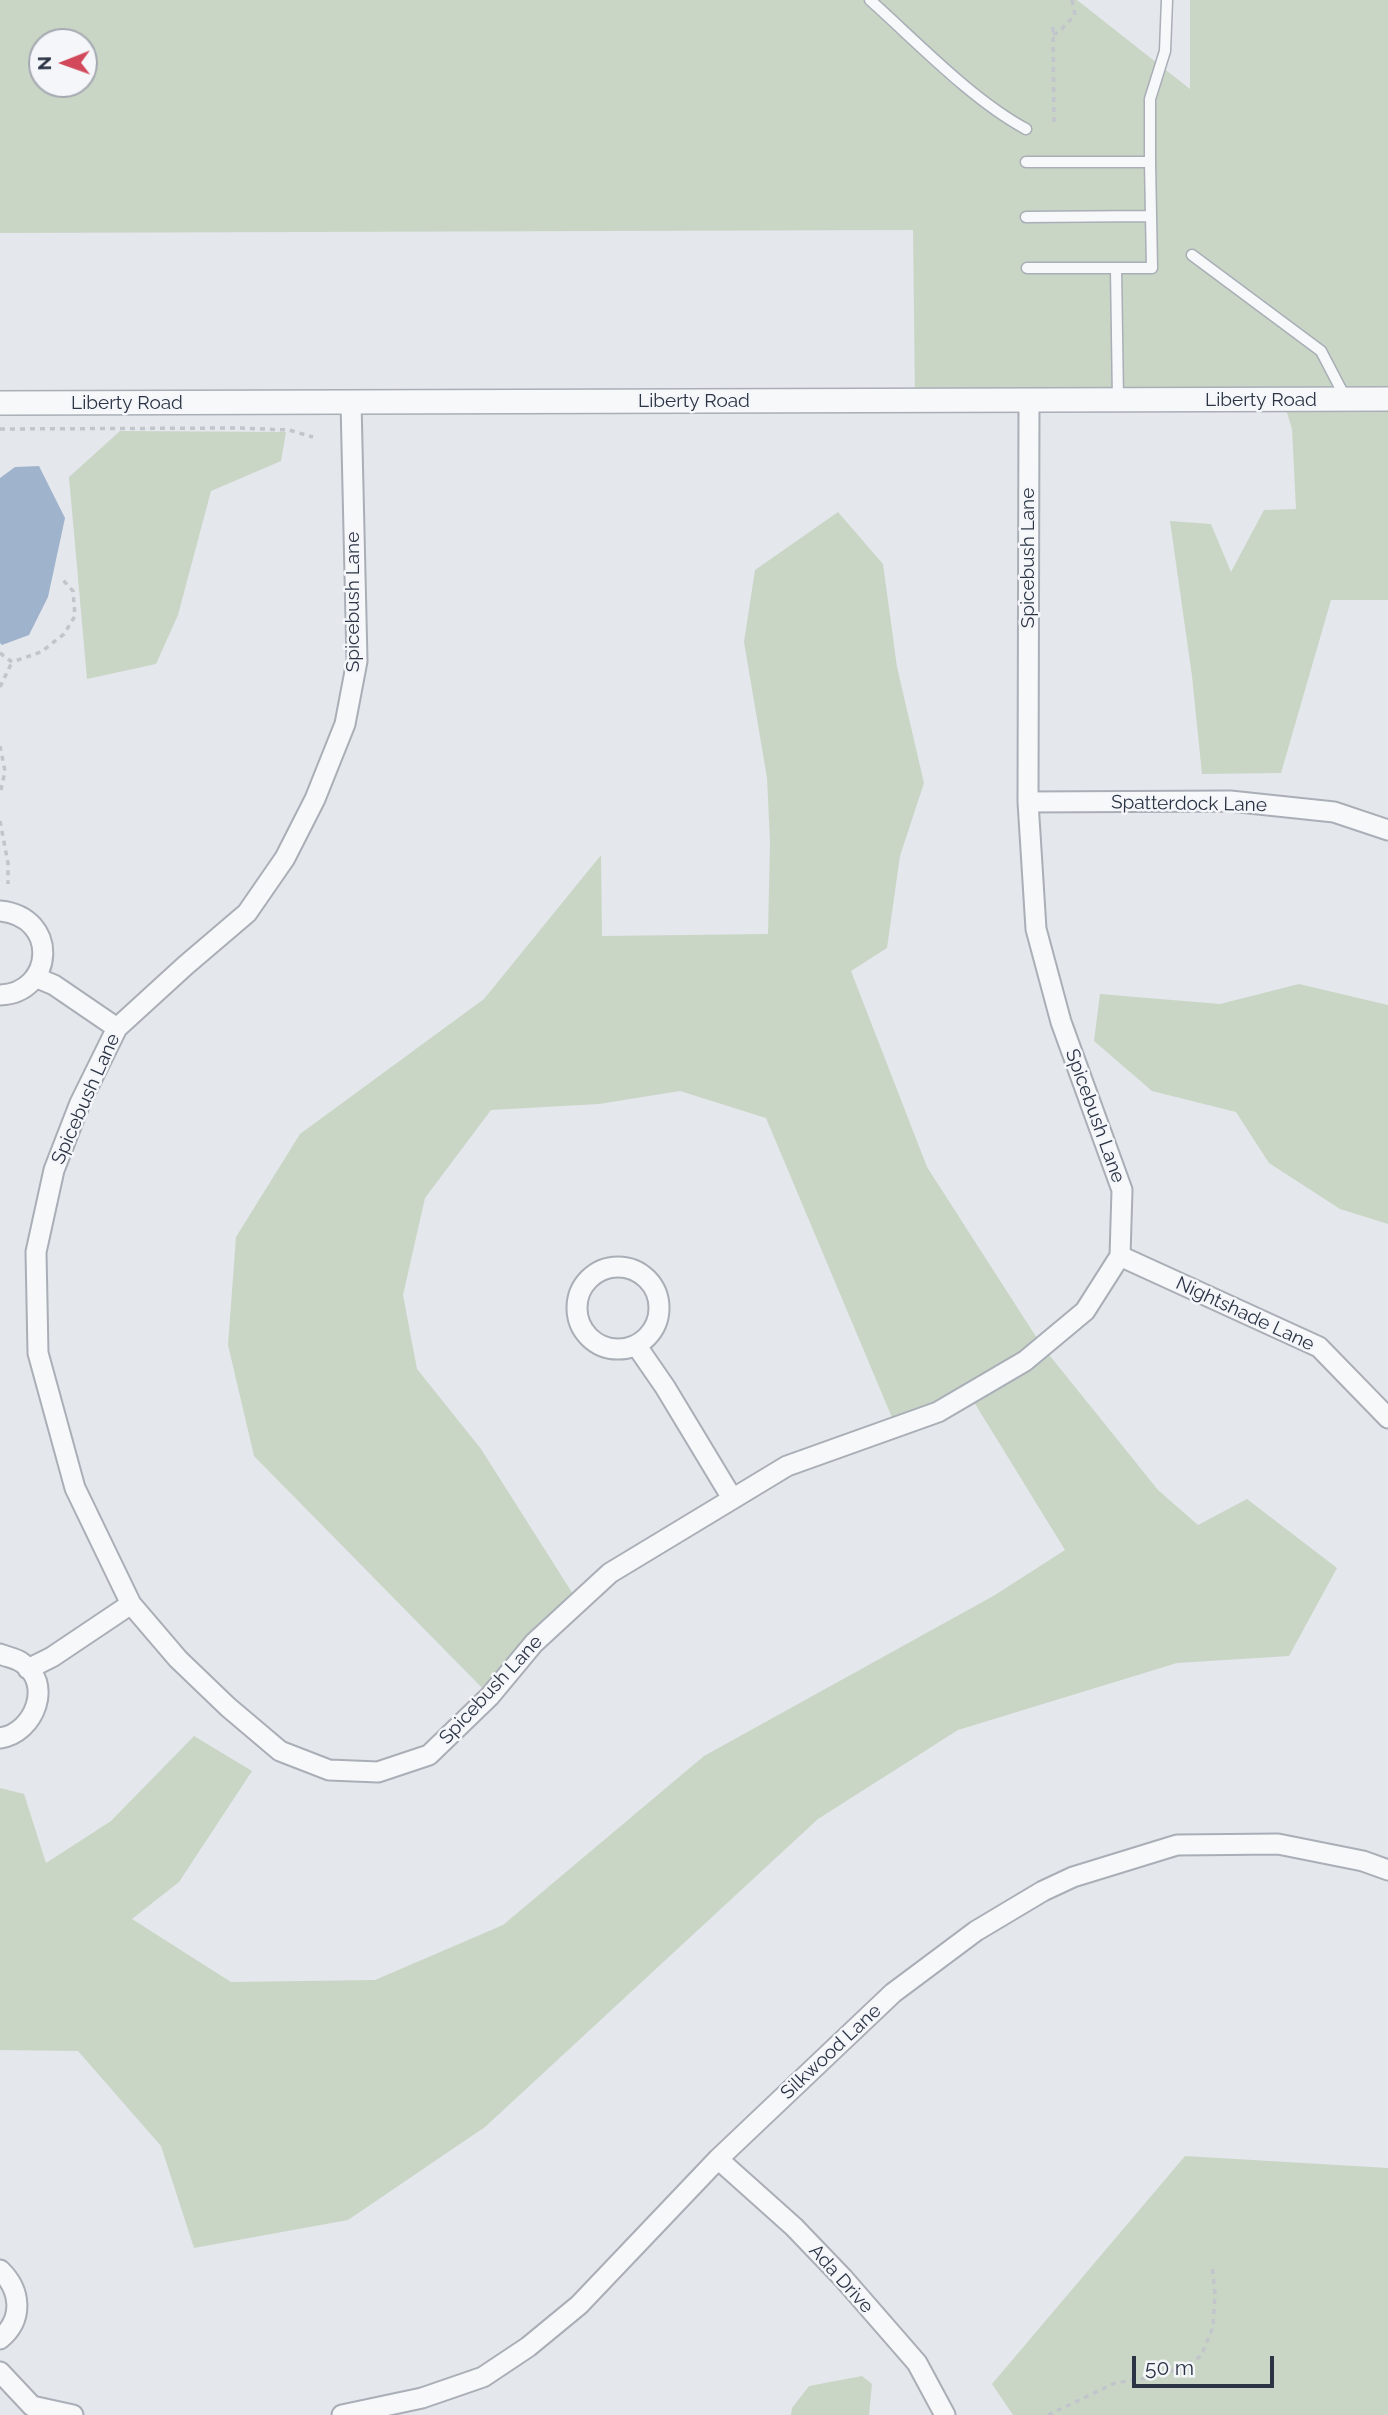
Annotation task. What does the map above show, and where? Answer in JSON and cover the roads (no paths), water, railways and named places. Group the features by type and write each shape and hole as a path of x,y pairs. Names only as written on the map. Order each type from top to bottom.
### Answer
{"street":[{"name":"Liberty Road","path":"0,403 1388,399"},
{"name":"Spicebush Lane","path":"351,402 357,661 345,724 315,799 285,858 247,913 117,1028 80,1103 54,1170 36,1252 38,1353 75,1488 131,1604 178,1659 228,1707 280,1751 329,1770 378,1772 429,1755 490,1696 534,1643 610,1573 787,1466 938,1412 1025,1361 1086,1311 1120,1256 1122,1190 1061,1023 1037,929 1028,802 1028,400"},
{"name":"Spatterdock Lane","path":"1028,802 1230,801 1334,811 1388,830"},
{"path":"0,911 27,919 37,930 44,951 39,973 20,991 0,995"},
{"path":"35,977 54,985 117,1028"},
{"name":"Nightshade Lane","path":"1120,1256 1319,1347 1388,1418"},
{"path":"619,1265 643,1274 654,1285 660,1306 655,1328 636,1346 614,1350 602,1347 583,1330 577,1316 577,1298 588,1278 605,1268 619,1265"},
{"path":"636,1346 665,1387 732,1498"},
{"path":"28,1669 52,1657 131,1604"},
{"path":"0,1654 22,1662 32,1673 39,1694 34,1716 15,1734 0,1738"},
{"name":"Silkwood Lane","path":"342,2415 422,2398 483,2376 528,2347 579,2305 718,2159 893,1993 976,1931 1044,1891 1073,1877 1177,1845 1278,1844 1363,1861 1388,1870"},
{"name":"Ada Drive","path":"718,2159 794,2227 843,2278 917,2363 945,2415"},
{"path":"0,2270 10,2279 18,2306 8,2333 0,2339"},
{"path":"0,2372 32,2406 73,2415"}],"lane":[{"path":"870,0 960,80 1009,120 1026,129"},
{"path":"1027,268 1152,268 1150,99 1165,51 1167,0"},
{"path":"1026,162 1150,162"},
{"path":"1026,217 1151,216"},
{"path":"1192,255 1321,351 1346,399"},
{"path":"1116,268 1118,400"}],"water":[{"path":"39,466 65,518 48,597 29,635 2,645 0,478 15,467"}]}
